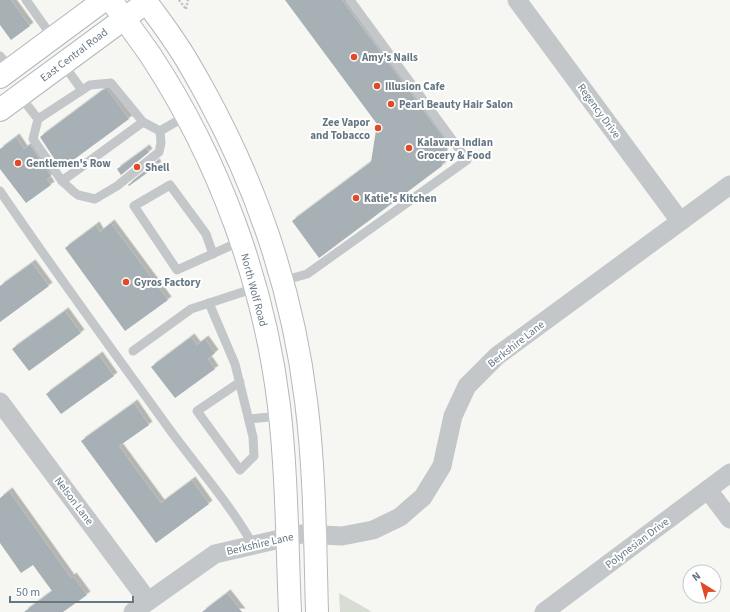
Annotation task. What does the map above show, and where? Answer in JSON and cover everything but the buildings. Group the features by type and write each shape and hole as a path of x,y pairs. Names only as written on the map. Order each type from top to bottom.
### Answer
{"main road":[{"path":"4,67 53,38 104,0"},
{"name":"North Wolf Road","path":"111,0 150,55 186,116 223,195 241,241 255,288 268,340 280,416 288,537 290,612"},
{"path":"147,1 182,54 229,139 265,226 282,281 296,342 306,401 312,461 317,612"},
{"name":"East Central Road","path":"0,110 147,1"}],"street":[{"name":"Regency Drive","path":"517,0 680,222"},
{"name":"Berkshire Lane","path":"133,612 214,554 301,534 342,536 373,530 400,517 423,497 442,466 453,416 467,386 497,356 730,185"},
{"name":"Nelson Lane","path":"0,402 148,601"},
{"name":"Polynesian Drive","path":"544,612 730,473"},
{"path":"708,490 730,519"}],"lane":[{"path":"26,0 53,38"},
{"path":"282,281 307,274 467,160 350,0"},
{"path":"63,64 82,90"},
{"path":"111,83 143,122 160,130 161,143 159,152 117,186 95,199 78,195 62,181 34,139 38,119 90,85 111,83"},
{"path":"20,96 38,119"},
{"path":"160,130 186,116"},
{"path":"62,181 143,122"},
{"path":"213,254 206,234 170,185 134,206 177,270 213,254 241,241"},
{"path":"0,192 50,264 241,524 253,545"},
{"path":"133,351 191,309 255,288"},
{"path":"209,304 235,364 240,382 253,437 254,456 240,470 197,411 240,382"},
{"path":"249,419 280,416"}],"path":[{"path":"178,0 186,9 188,0"}],"shaded area":[{"path":"339,593 369,610 371,612 340,612"}],"place":[{"name":"Amy's Nails","path":"354,57"},
{"name":"Illusion Cafe","path":"377,86"},
{"name":"Pearl Beauty Hair Salon","path":"391,104"},
{"name":"Zee Vapor and Tobacco","path":"378,128"},
{"name":"Kalavara Indian Grocery & Food","path":"409,148"},
{"name":"Gentlemen's Row","path":"18,163"},
{"name":"Shell","path":"137,167"},
{"name":"Katie's Kitchen","path":"356,198"},
{"name":"Gyros Factory","path":"126,282"}]}
